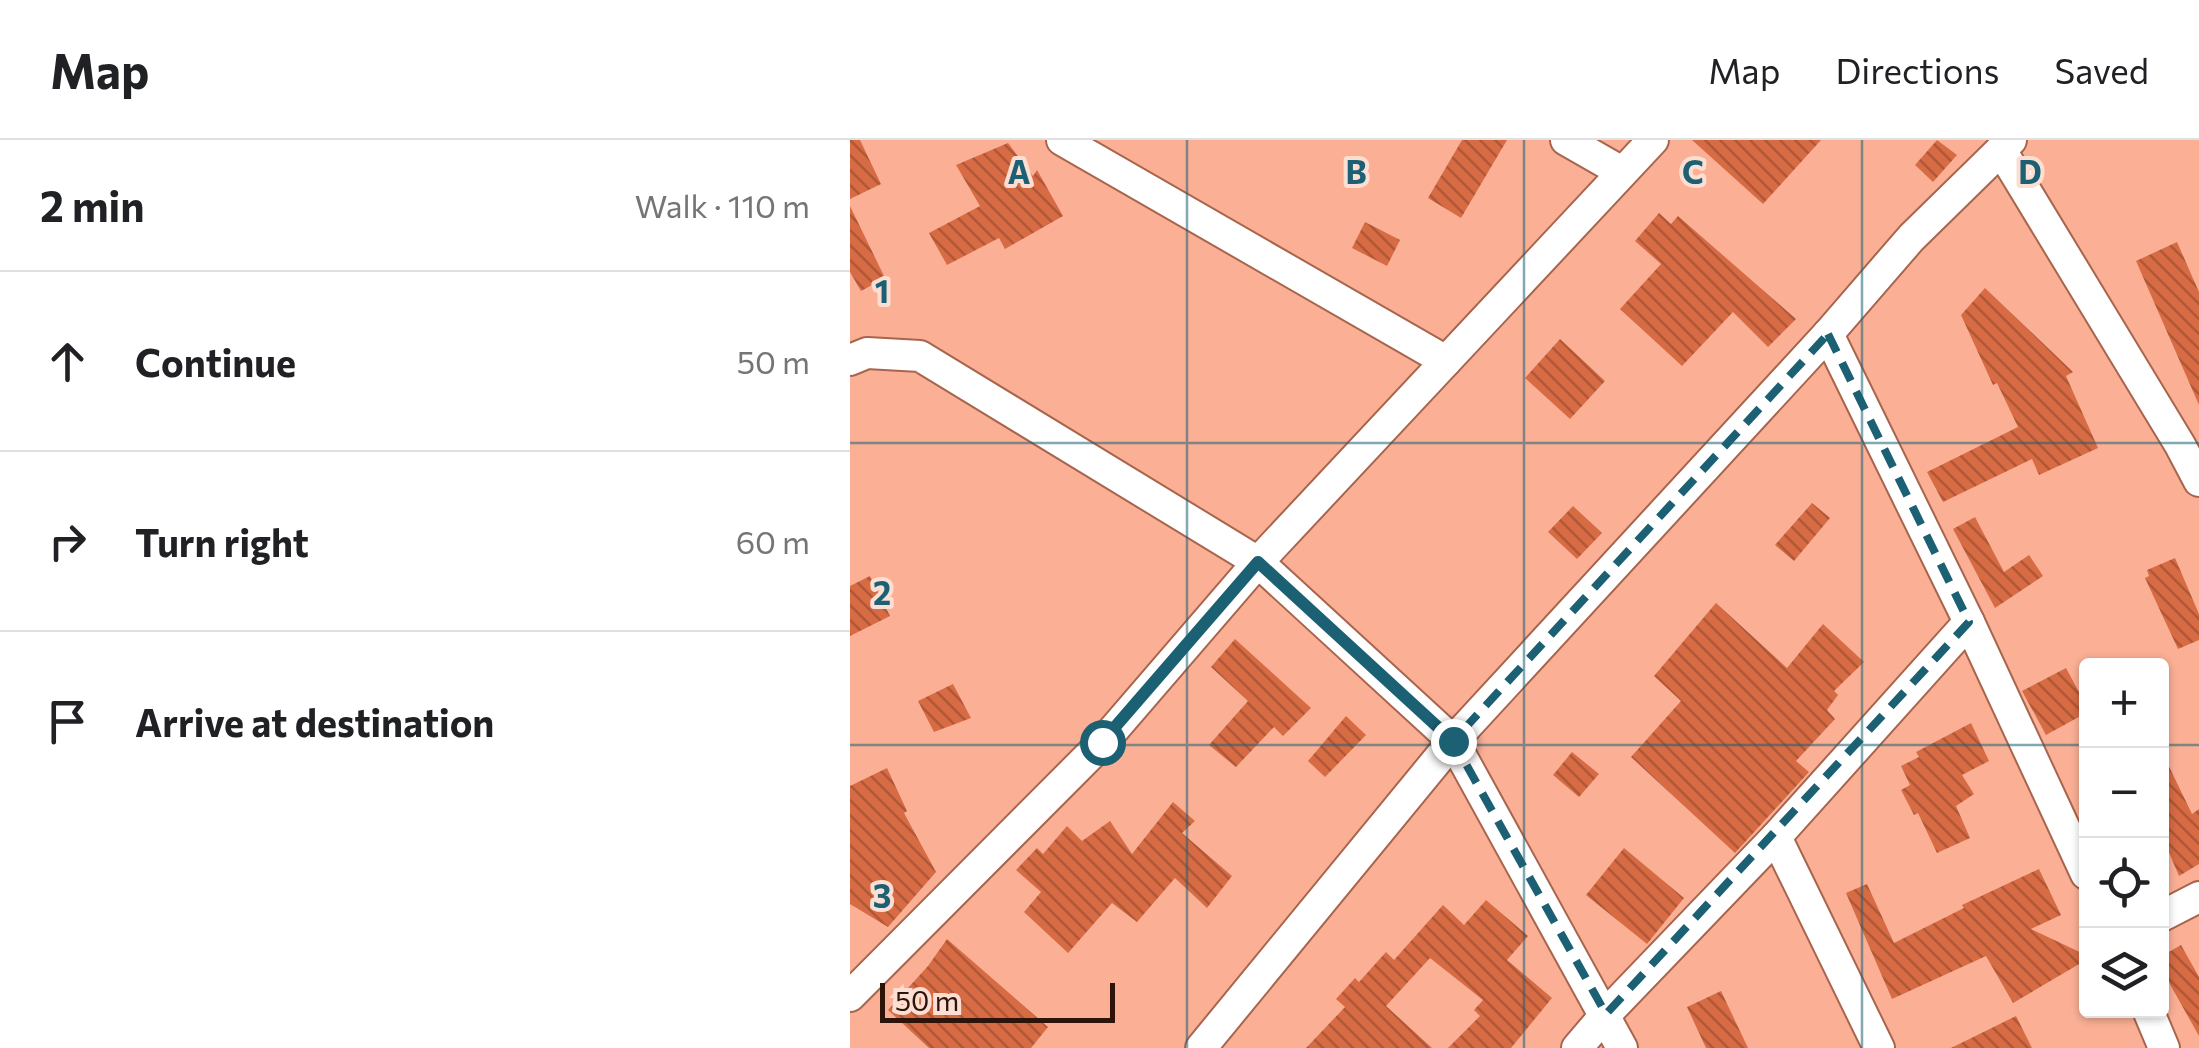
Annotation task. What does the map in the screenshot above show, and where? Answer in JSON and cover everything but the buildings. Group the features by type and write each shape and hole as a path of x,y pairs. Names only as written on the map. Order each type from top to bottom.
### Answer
{"street":[{"path":"1062,140 1446,361"},
{"path":"1566,140 1622,172"},
{"path":"852,990 1102,742 1258,562 1654,140"},
{"path":"1201,1048 1453,741 1828,334 1911,238 2006,145 2199,482"},
{"path":"1828,334 2079,859"},
{"path":"850,360 867,353 920,356 1258,562 1453,741 1622,1048"},
{"path":"1578,1048 1776,838 1969,622"},
{"path":"1776,838 1879,1048"},
{"path":"2169,912 2199,897"},
{"path":"2151,1018 2164,1048"}],"highlighted area":[{"path":"1828,334 1969,622 1606,1014 1453,741"}],"route":[{"path":"1102,742 1258,562 1453,741"}]}
